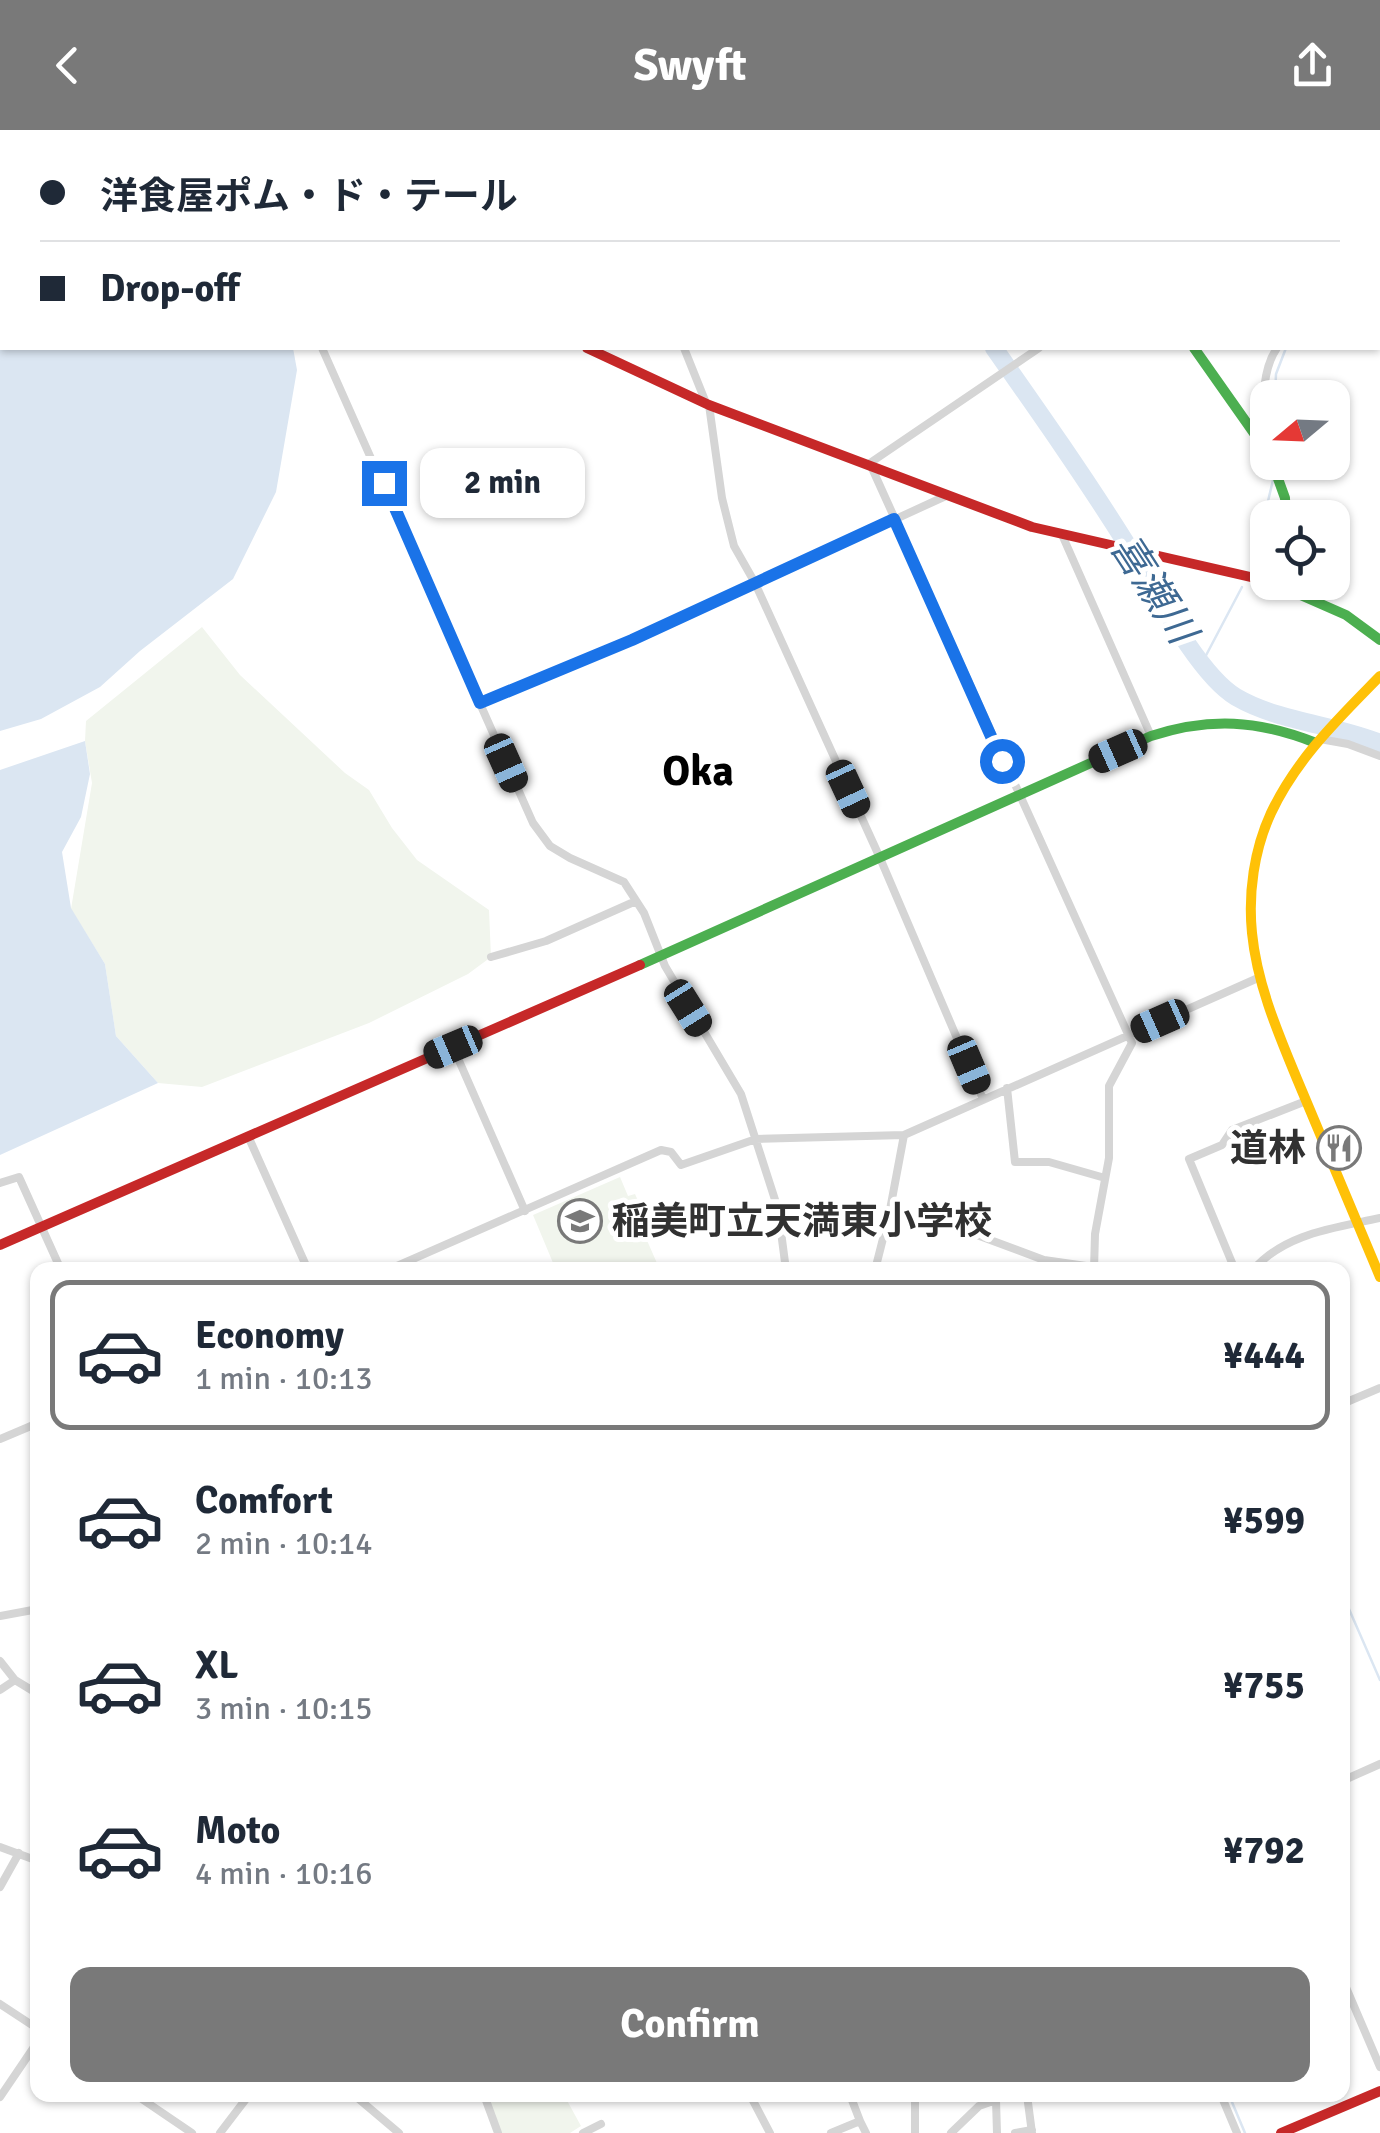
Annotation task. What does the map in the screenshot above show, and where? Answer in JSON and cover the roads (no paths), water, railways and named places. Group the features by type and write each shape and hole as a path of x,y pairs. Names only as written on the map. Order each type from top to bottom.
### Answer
{"main road":[{"path":"590,350 708,404 1063,536 1250,577"},
{"path":"1195,350 1250,427"},
{"path":"1312,600 1346,615 1380,640"},
{"path":"1380,676 1295,769 1276,803 1261,839 1248,924 1258,978 1380,1277"},
{"path":"0,1245 1152,736 1200,722 1244,719 1319,740"},
{"path":"1281,2133 1380,2091"}],"street":[{"path":"323,350 533,823 550,846 624,882 644,913 688,1008 740,1094 778,1209 785,1262"},
{"path":"685,350 708,404 722,498 734,546 755,583 880,858 984,1099"},
{"path":"1036,350 869,465 1132,1044 1110,1086 1110,1158 1095,1234 1094,1262"},
{"path":"1266,380 1270,357 1275,350"},
{"path":"480,703 632,640 948,495"},
{"path":"1063,536 1152,736"},
{"path":"1319,740 1348,744 1380,756"},
{"path":"492,957 546,941 636,901"},
{"path":"407,1262 661,1150 671,1152 681,1164 756,1139 904,1135 1258,978"},
{"path":"453,1047 525,1211"},
{"path":"1007,1088 1015,1162 1049,1162 1106,1178"},
{"path":"1232,1262 1189,1159 1222,1145 1232,1130 1306,1100"},
{"path":"876,1262 890,1214 904,1135"},
{"path":"248,1136 304,1262"},
{"path":"0,1183 19,1176 57,1262"},
{"path":"890,1214 958,1228 1056,1262"},
{"path":"1262,1262 1281,1246 1326,1229 1380,1218"},
{"path":"1350,1401 1380,1388"},
{"path":"0,1439 30,1426"},
{"path":"0,1616 30,1610"},
{"path":"0,1662 15,1680 30,1689"},
{"path":"0,1690 15,1680"},
{"path":"1350,1777 1380,1764"},
{"path":"0,1847 30,1858"},
{"path":"0,1888 18,1853"},
{"path":"1350,1997 1380,2067"},
{"path":"0,2004 30,2024"},
{"path":"0,2096 30,2052"},
{"path":"146,2102 192,2133"},
{"path":"220,2133 244,2102"},
{"path":"362,2102 399,2133"},
{"path":"487,2102 498,2133"},
{"path":"754,2102 770,2133"},
{"path":"853,2102 866,2133"},
{"path":"915,2102 915,2133"},
{"path":"951,2133 979,2106 989,2102"},
{"path":"998,2133 999,2102"},
{"path":"1016,2133 1032,2132 1028,2102"},
{"path":"1224,2102 1237,2133"},
{"path":"830,2133 860,2120"},
{"path":"583,2133 601,2124"}],"waterway":[{"name":"喜瀬川","path":"995,350 1094,493 1191,649 1221,685 1236,697 1270,712 1380,743"},
{"path":"1276,380 1285,350"},
{"path":"1268,500 1273,480"},
{"path":"1202,663 1242,587"},
{"path":"1350,1611 1380,1680"},
{"path":"1232,2102 1245,2133"}],"place":[{"name":"道林","path":"1339,1148"},
{"name":"稲美町立天満東小学校","path":"580,1221"}],"district":[{"name":"Oka","path":"698,771"}]}
